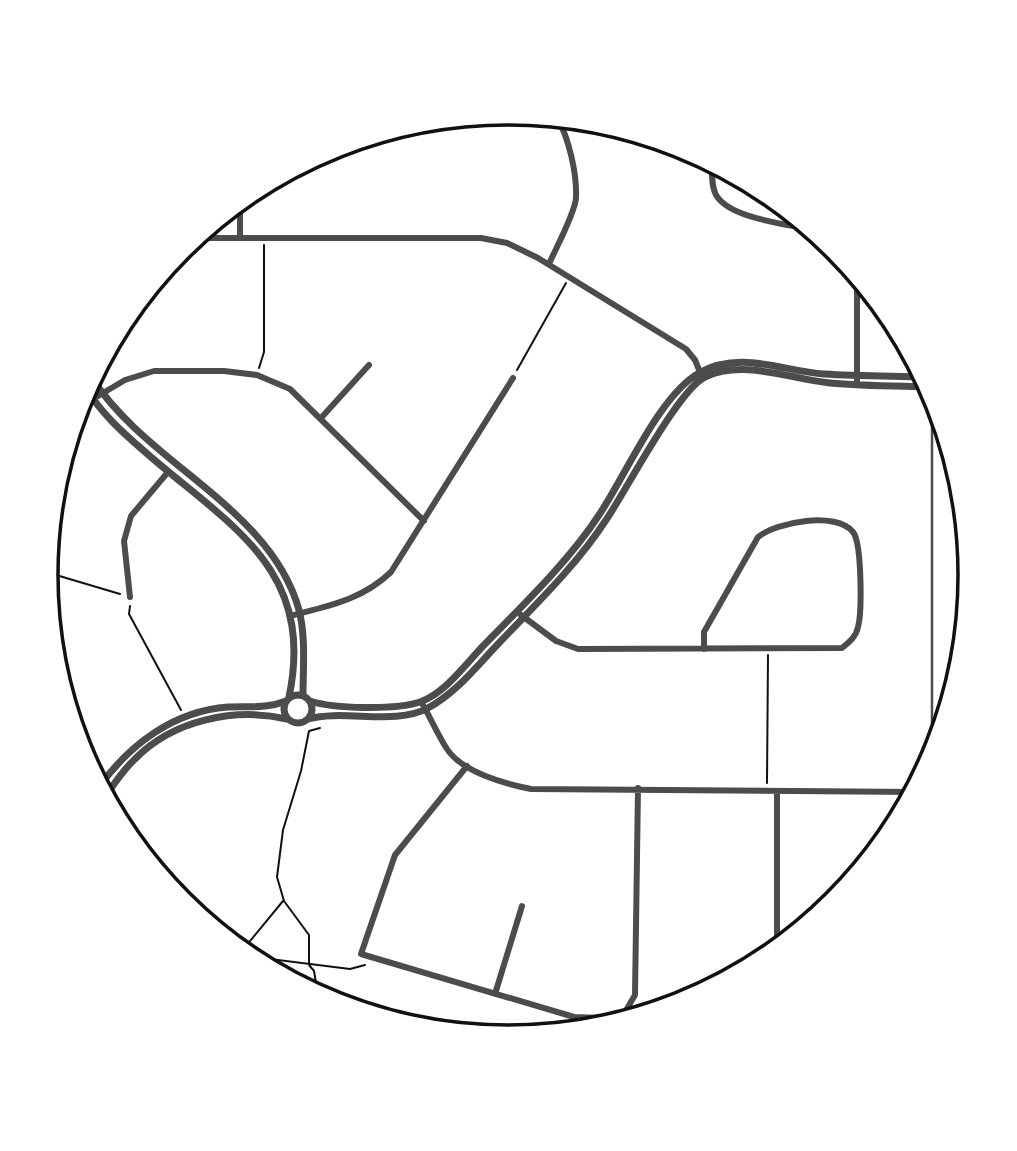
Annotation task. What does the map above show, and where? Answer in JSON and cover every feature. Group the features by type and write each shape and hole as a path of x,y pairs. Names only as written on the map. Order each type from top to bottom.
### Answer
{"street":[{"path":"549,264 576,200 574,174 561,128"},
{"path":"712,173 716,196 732,210 791,224"},
{"path":"240,214 240,237"},
{"path":"210,238 481,238 506,243 570,276 686,349 702,375"},
{"path":"856,379 857,290"},
{"path":"106,778 128,752 161,727 201,711 227,707 264,707 288,699 306,698 332,706 395,707 421,702 439,691 517,611 577,544 599,515 680,387 721,364 774,364 918,387"},
{"path":"321,418 369,365"},
{"path":"94,398 132,377 154,371 224,371 257,375 290,389 424,521"},
{"path":"111,788 136,758 151,745 178,729 210,719 275,716 295,723 321,716 385,717 426,710 447,696 524,617 598,531 680,402 702,375"},
{"path":"856,379 914,377"},
{"path":"290,616 349,600 378,585 404,554 513,378"},
{"path":"99,388 111,406 129,424 254,532 280,566 300,613 306,698 312,712 308,719"},
{"path":"94,400 117,428 231,524 267,562 280,585 290,616 293,663 288,699 283,710 287,719"},
{"path":"130,597 124,541 131,516 168,472"},
{"path":"517,611 556,641 579,649 768,650 842,648 855,637 859,626 859,553 855,533 842,522 784,524 769,529 758,537 704,632 704,649"},
{"path":"421,702 448,752 499,783 531,789 638,788 903,794"},
{"path":"467,766 395,855 361,954 574,1017 597,1018"},
{"path":"626,1011 635,995 636,979 638,788"},
{"path":"777,791 777,937"},
{"path":"495,994 522,906"}],"lane":[{"path":"931,420 932,729"}],"path":[{"path":"257,375 264,352 264,237"},
{"path":"513,378 570,276"},
{"path":"58,576 130,597 129,614 184,717"},
{"path":"767,791 768,650"},
{"path":"316,983 314,971 309,965 309,935 284,901 277,877 283,830 302,771 309,731 320,729 321,716"},
{"path":"248,943 284,901"},
{"path":"274,960 350,969 364,966 373,958"}]}
